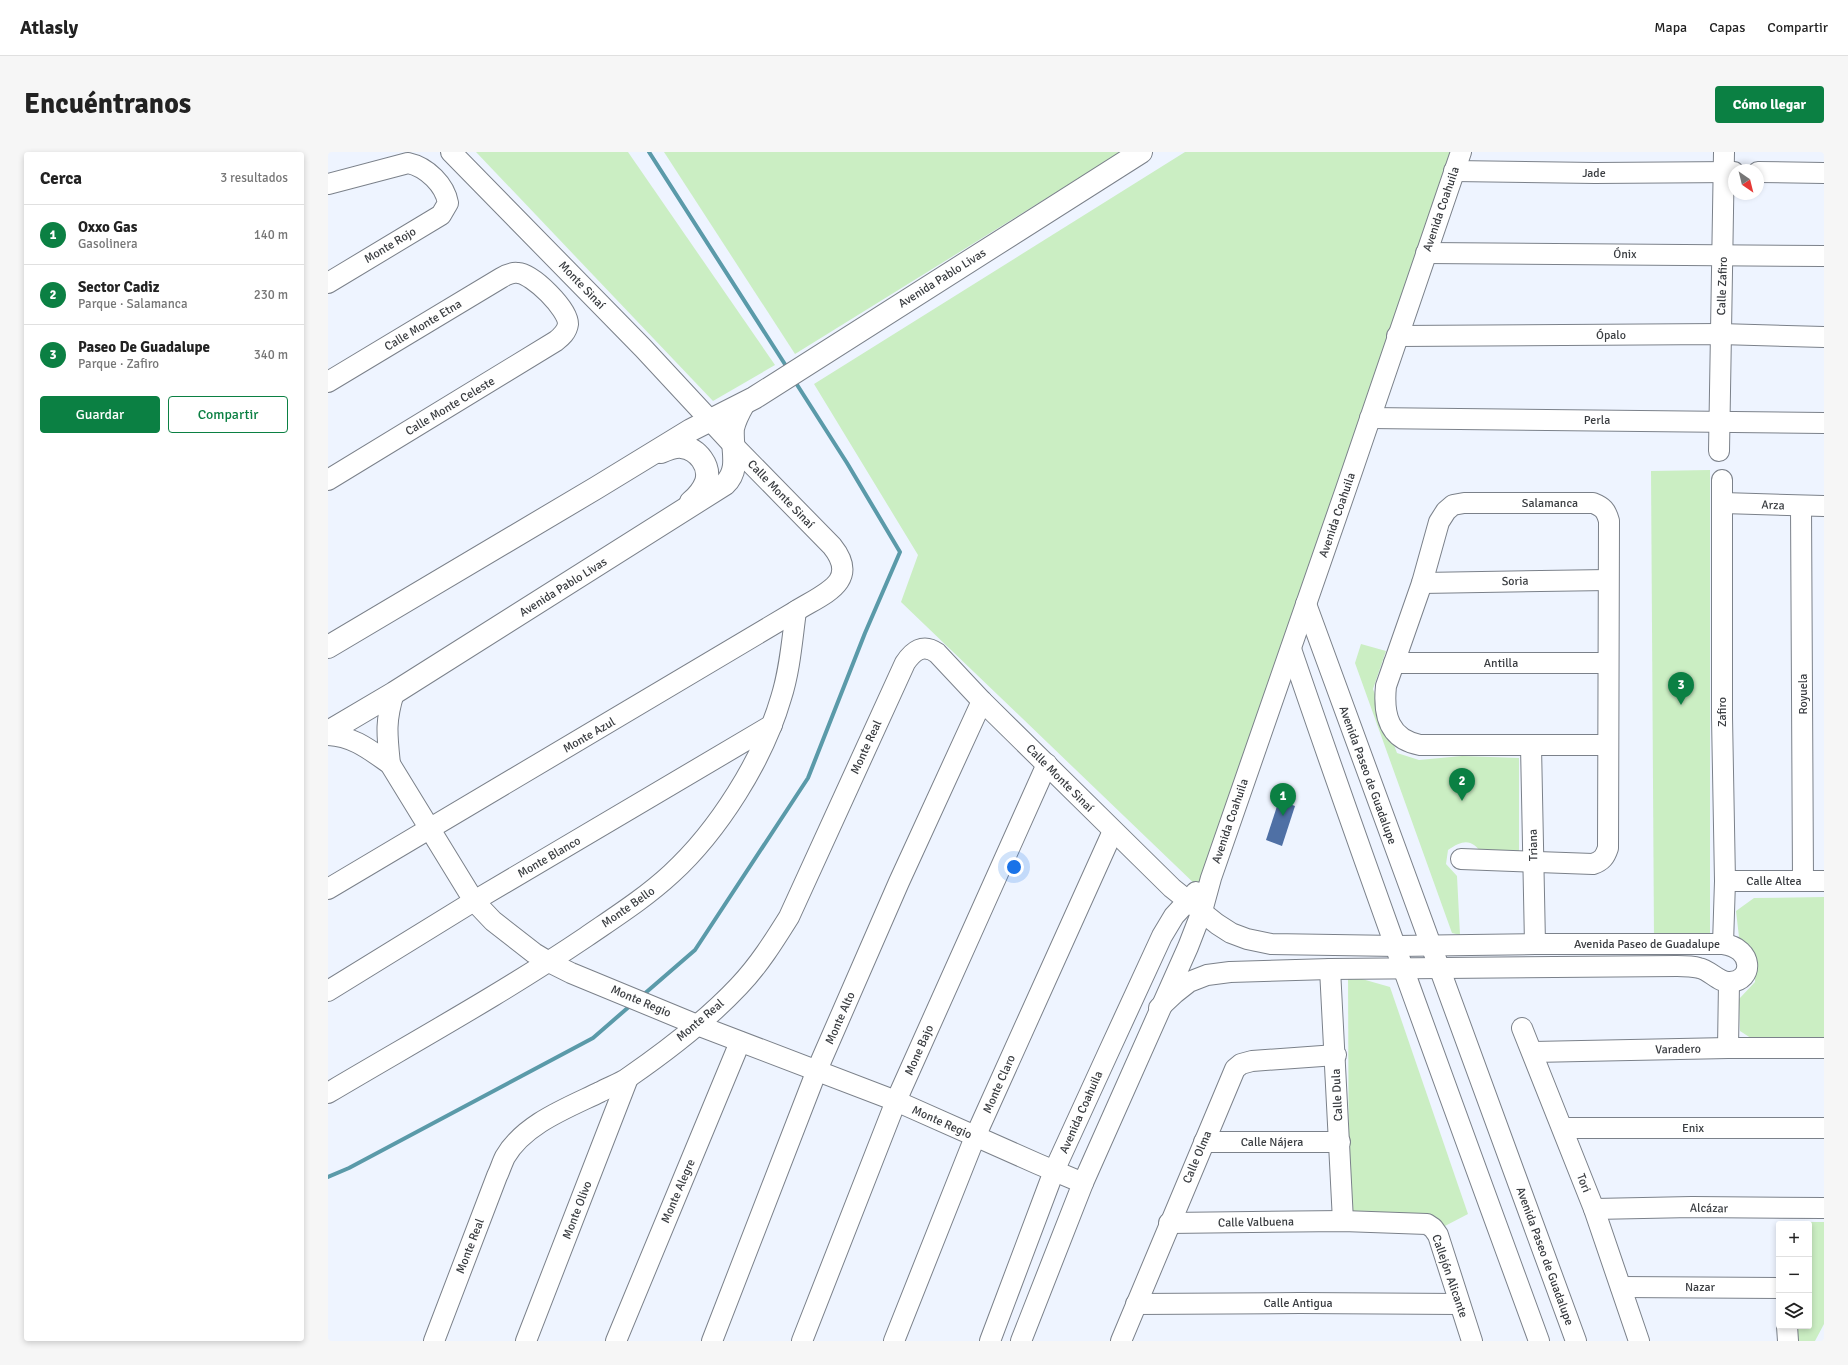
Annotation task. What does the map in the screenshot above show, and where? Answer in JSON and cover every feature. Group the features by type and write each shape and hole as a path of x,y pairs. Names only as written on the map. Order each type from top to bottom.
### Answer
{"main road":[{"name":"Avenida Pablo Livas","path":"328,647 710,419 748,402 813,359 1141,152"},
{"name":"Avenida Pablo Livas","path":"328,733 718,490 730,480 734,470 734,424 748,402"},
{"path":"650,455 675,447 682,447 693,451 702,460 707,474 706,482 697,496 682,512"}],"street":[{"name":"Monte Sinaí","path":"451,152 643,348 710,419"},
{"name":"Avenida Coahuila","path":"1021,1341 1083,1183 1159,1008 1188,947 1194,906 1211,878 1461,152"},
{"name":"Calle Zafiro","path":"1719,451 1718,420 1720,334 1728,172 1724,152"},
{"path":"328,184 402,164 413,164 435,179 471,172"},
{"name":"Jade","path":"1454,171 1595,173 1728,172"},
{"path":"1764,172 1824,173"},
{"name":"Monte Rojo","path":"328,282 441,214 448,204 444,191 435,179"},
{"name":"Ónix","path":"1426,253 1824,256"},
{"name":"Calle Monte Etna","path":"328,382 501,278 514,272 519,272 536,281 559,305 567,320 568,326"},
{"name":"Calle Monte Celeste","path":"328,480 556,341 565,333 568,326"},
{"name":"Ópalo","path":"1397,336 1720,334 1824,337"},
{"name":"Perla","path":"1370,418 1718,420 1824,423"},
{"name":"Calle Monte Sinaí","path":"710,419 734,446 832,546 842,560 843,573"},
{"name":"Zafiro","path":"1722,480 1722,717 1725,881 1723,944"},
{"name":"Salamanca","path":"1534,862 1593,864 1600,862 1606,856 1608,848 1609,521 1607,512 1602,506 1593,503 1464,503 1453,505 1446,511 1439,522 1422,583 1386,686 1384,704 1388,720 1397,733 1408,743 1420,745 1608,745"},
{"name":"Arza","path":"1722,503 1824,506"},
{"name":"Royuela","path":"1801,506 1803,881"},
{"name":"Monte Azul","path":"328,889 796,611 829,590 835,585 843,573"},
{"name":"Soria","path":"1422,583 1608,580"},
{"name":"Avenida Paseo de Guadalupe","path":"1306,604 1576,1341"},
{"name":"Monte Bello","path":"328,1093 549,962 646,896 689,857 711,831 730,804 747,776 772,725 781,698 786,675 796,611"},
{"name":"Calle Monte Sinaí","path":"920,648 927,647 937,653 982,701 1113,831 1172,888 1194,906"},
{"name":"Monte Real","path":"434,1341 506,1156 519,1139 536,1126 565,1109 628,1078 697,1025 740,986 772,944 789,917 904,664 913,652 920,648"},
{"path":"1291,649 1360,849 1397,946 1539,1341"},
{"name":"Antilla","path":"1394,662 1608,663"},
{"name":"Monte Regio","path":"390,764 387,726 388,712 394,693"},
{"name":"Monte Alto","path":"712,1341 817,1070 899,882 982,701"},
{"name":"Monte Blanco","path":"328,991 474,901 772,725"},
{"name":"Monte Regio","path":"328,733 350,738 368,748 390,764 474,901 493,921 534,953 549,962 571,973 611,988 697,1025 896,1101 1083,1183"},
{"name":"Triana","path":"1531,746 1535,944"},
{"name":"Mone Bajo","path":"802,1341 896,1101 1047,764"},
{"name":"Monte Claro","path":"894,1341 976,1137 1113,831"},
{"path":"1461,859 1534,862"},
{"name":"Calle Altea","path":"1725,881 1824,881"},
{"name":"Avenida Coahuila","path":"990,1341 1054,1171 1162,936 1174,916 1194,906"},
{"name":"Avenida Paseo de Guadalupe","path":"1159,1008 1189,982 1207,975 1230,972 1404,968 1677,966 1698,967 1709,971 1721,980 1729,982 1738,980 1744,974 1747,967 1746,958 1741,950 1733,945 1723,944 1397,946 1271,944 1247,939 1231,933 1194,906"},
{"name":"Calle Dula","path":"1330,969 1336,1056 1343,1221"},
{"path":"1728,1048 1729,982"},
{"name":"Tori","path":"1522,1028 1533,1052 1594,1209 1639,1341"},
{"name":"Monte Alegre","path":"616,1341 740,1042"},
{"name":"Varadero","path":"1533,1052 1728,1048 1824,1048"},
{"name":"Calle Olma","path":"1121,1341 1169,1223 1235,1069 1241,1064 1252,1061 1336,1056"},
{"name":"Monte Olivo","path":"526,1341 628,1078"},
{"name":"Enix","path":"1563,1128 1824,1128"},
{"name":"Calle Nájera","path":"1204,1142 1340,1142"},
{"name":"Alcázar","path":"1594,1209 1692,1207 1824,1208"},
{"name":"Calle Valbuena","path":"1169,1223 1343,1221"},
{"name":"Callejón Alicante","path":"1343,1221 1418,1223 1427,1224 1433,1228 1438,1235 1472,1341"},
{"name":"Nazar","path":"1621,1287 1776,1288"},
{"name":"Calle Antigua","path":"1136,1304 1300,1302 1459,1304"},
{"path":"1787,1329 1788,1341"}],"green space":[{"path":"476,152 628,152 775,365 713,401"},
{"path":"664,152 1121,152 795,354"},
{"path":"1185,152 1452,152 1199,888 901,602 918,555 814,384"},
{"path":"1710,470 1710,939 1654,939 1651,471"},
{"path":"1361,644 1386,651 1373,689 1397,753 1419,760 1462,756 1519,758 1519,855 1483,855 1475,846 1467,842 1454,846 1448,850 1446,864 1457,876 1460,935 1452,933 1355,663"},
{"path":"1824,897 1824,1041 1757,1042 1740,1031 1739,999 1755,982 1755,963 1751,947 1739,937 1736,911 1754,898"},
{"path":"1348,975 1390,987 1468,1214 1443,1227 1349,1217"},
{"path":"1812,1222 1824,1222 1824,1324 1815,1341 1797,1341 1797,1329 1812,1329"}],"building":[{"path":"1279,800 1295,806 1282,846 1266,840"}],"waterway":[{"path":"649,152 788,369"},
{"path":"643,995 695,950 808,778 865,633 900,552 847,463 794,380"},
{"path":"328,1177 349,1168 593,1038 631,1005"}],"place":[{"name":"Paseo De Guadalupe","path":"1681,705"},
{"name":"Sector Cadiz","path":"1462,801"},
{"name":"Oxxo Gas","path":"1283,816"}]}
